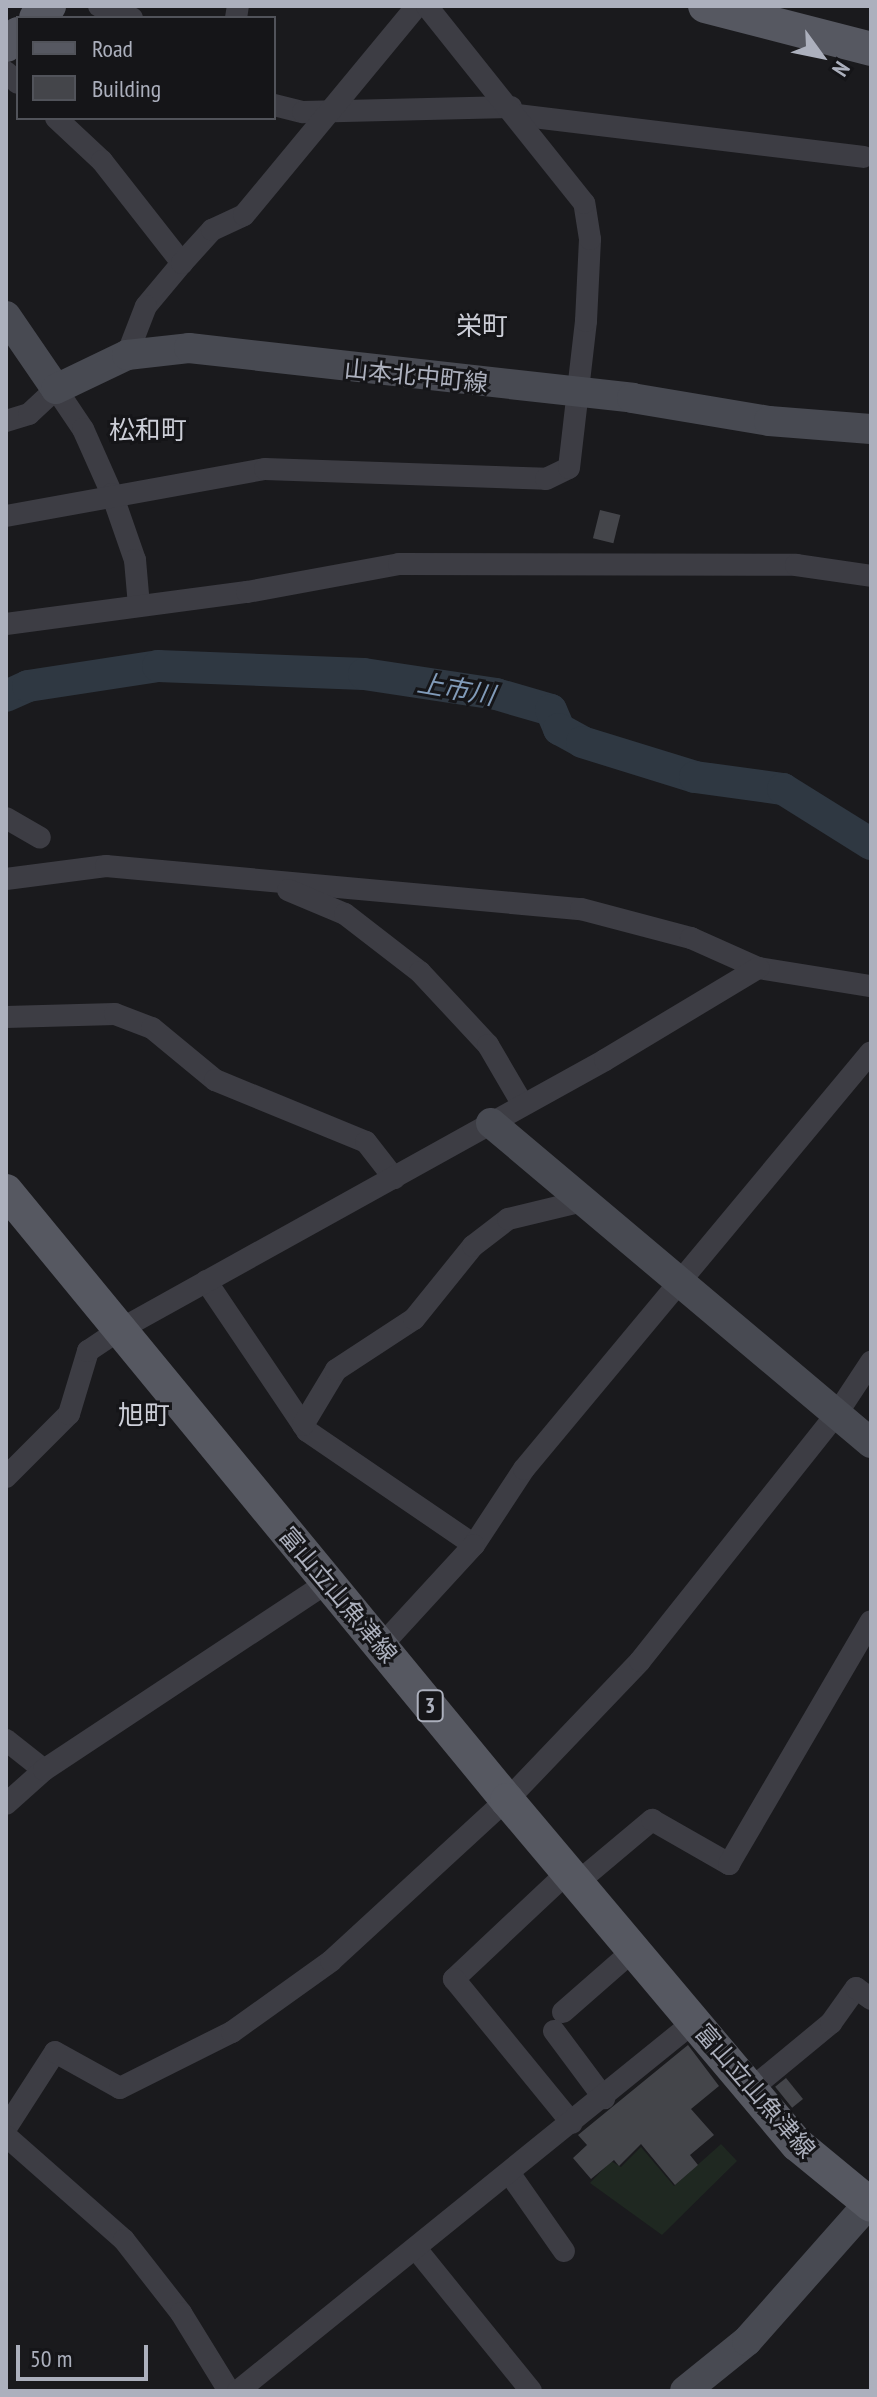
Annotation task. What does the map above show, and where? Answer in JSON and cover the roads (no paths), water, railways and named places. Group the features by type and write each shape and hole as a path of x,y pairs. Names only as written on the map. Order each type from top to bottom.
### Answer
{"main road":[{"path":"705,6 871,49"},
{"path":"6,316 56,389"},
{"name":"山本北中町線","path":"56,389 127,355 189,348 580,394 769,421 871,429"},
{"path":"491,1123 871,1443"},
{"name":"富山立山魚津線","path":"6,1191 507,1800 751,2089 809,2155 870,2203"},
{"path":"685,2391 747,2341 870,2203"}],"street":[{"path":"99,6 126,16"},
{"path":"127,355 146,306 212,230 244,215 328,109 417,6"},
{"path":"6,516 39,514 112,494 265,469 546,479 569,468 580,394 590,239 584,203 514,111 427,6"},
{"path":"276,105 303,112 328,109 514,111 863,157"},
{"path":"58,120 102,161 182,263"},
{"path":"6,421 29,414 56,389 83,429 112,494 135,560 139,606"},
{"path":"6,624 247,592 399,564 455,561 674,568 796,565 871,576"},
{"path":"6,818 40,838"},
{"path":"6,879 106,866 581,909 691,938 758,968 871,986"},
{"path":"266,881 345,914 420,972 488,1045 523,1105"},
{"path":"6,1477 69,1414 88,1351 119,1330 523,1105 758,968"},
{"path":"6,1017 115,1014 152,1028 215,1080 366,1142 394,1178"},
{"path":"381,1646 474,1545 524,1469 871,1052"},
{"path":"303,1425 336,1370 414,1319 473,1246 508,1219 583,1201"},
{"path":"206,1281 303,1425 474,1545"},
{"path":"6,2128 55,2052 120,2088 232,2032 331,1961 507,1800 640,1661 836,1415 871,1362"},
{"path":"6,1804 44,1770 327,1583"},
{"path":"572,2123 454,1979 574,1876 652,1820 729,1864 871,1621"},
{"path":"6,1740 44,1770"},
{"path":"604,2098 559,2021 635,1949"},
{"path":"751,2089 831,2023 856,1988 871,1999"},
{"path":"238,2391 417,2250 695,2021"},
{"path":"6,2136 124,2240 181,2313 229,2391"},
{"path":"510,2174 564,2251"},
{"path":"417,2250 531,2391"}],"waterway":[{"name":"上市川","path":"6,696 28,686 158,666 364,674 496,694 551,710 559,729 582,742 695,777 783,789 871,844"}],"district":[{"name":"栄町","path":"482,326"},
{"name":"松和町","path":"148,430"},
{"name":"旭町","path":"144,1415"}]}
